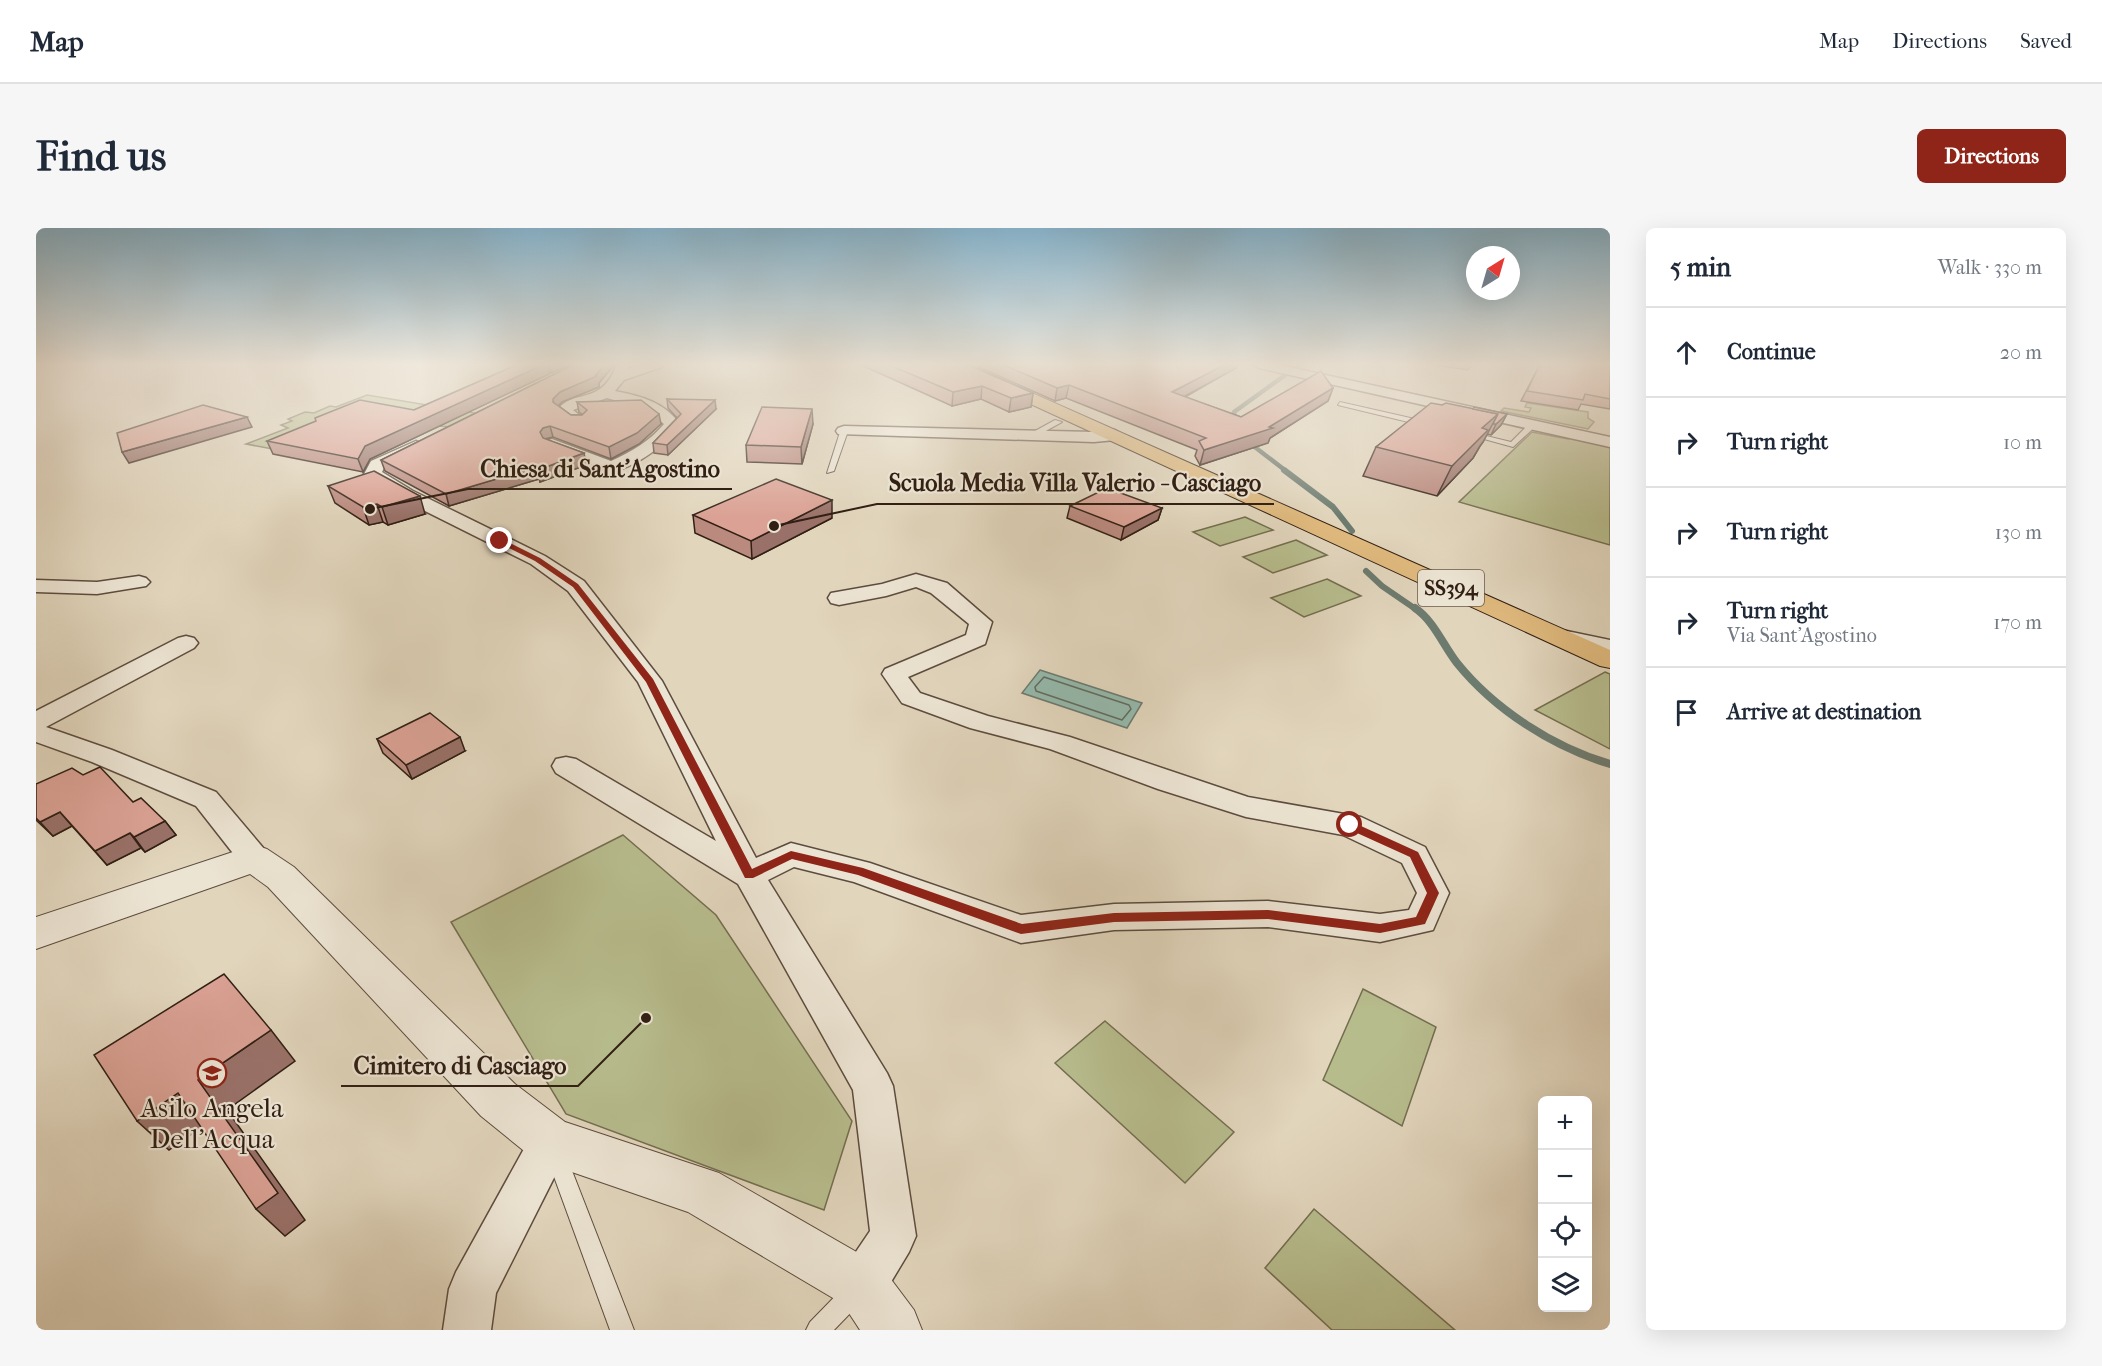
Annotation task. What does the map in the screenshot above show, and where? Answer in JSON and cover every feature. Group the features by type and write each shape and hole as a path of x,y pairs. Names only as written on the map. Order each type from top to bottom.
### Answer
{"main road":[{"name":"SS394","path":"1071,415 1610,660"}],"street":[{"path":"571,415 579,421"},
{"path":"552,444 612,466 638,455 666,434 672,424 666,415"},
{"path":"1493,415 1610,442"},
{"path":"844,431 1094,437 1115,435"},
{"path":"434,437 377,465 373,474 407,495 537,560 576,586 650,681 749,875 873,1086 892,1236 862,1285"},
{"path":"749,875 791,855 859,871 1021,929 1114,917 1268,914 1380,928 1420,921 1433,893 1414,855 1350,825 1246,807 1060,743 979,722 911,698 894,674 977,639 981,622 939,588 916,580 886,590 839,598"},
{"path":"36,586 97,588 139,582"},
{"path":"1553,634 1610,647"},
{"path":"36,722 186,643"},
{"path":"36,733 102,756 206,799 254,858 281,877 498,1100 551,1142 701,1191 862,1285 894,1330"},
{"path":"566,766 749,875"},
{"path":"36,933 254,858"},
{"path":"467,1330 473,1289 551,1142"}],"lane":[{"path":"1390,415 1436,426"},
{"path":"1030,436 1058,422"},
{"path":"1457,431 1513,445 1533,425"},
{"path":"830,471 844,431"},
{"path":"551,1142 622,1330"},
{"path":"818,1330 862,1285"}],"green space":[{"path":"297,415 478,415 455,427 435,426 337,461 246,444 288,428 281,425 292,421 288,419"},
{"path":"1522,415 1588,415 1594,422 1588,429"},
{"path":"1532,432 1568,439 1576,436 1610,444 1610,545 1459,502"},
{"path":"1245,517 1273,530 1220,546 1193,532"},
{"path":"1296,540 1327,555 1273,573 1243,557"},
{"path":"1327,579 1361,596 1304,617 1271,598"},
{"path":"1605,672 1610,674 1610,749 1535,710"},
{"path":"623,835 716,915 852,1121 824,1210 566,1114 451,922"},
{"path":"1363,989 1436,1027 1402,1126 1323,1080"},
{"path":"1105,1021 1234,1132 1185,1183 1055,1063"},
{"path":"1314,1209 1455,1330 1332,1330 1265,1268"}],"water":[{"path":"1040,670 1142,703 1127,728 1022,693"}],"building":[{"path":"171,415 247,417 122,452 117,433"},
{"path":"321,415 432,415 365,446 358,459 267,441 316,421 315,418"},
{"path":"471,415 657,415 637,433 609,447 550,426 543,428 540,432 543,438 584,453 538,470 537,467 446,494 381,460"},
{"path":"680,415 699,415 667,445 653,443"},
{"path":"758,415 810,415 801,447 746,445"},
{"path":"1148,415 1288,415 1269,427 1273,428 1204,450 1199,441 1206,438"},
{"path":"1415,415 1496,415 1482,428 1488,430 1452,466 1376,447"},
{"path":"1497,415 1505,415 1496,424 1493,424"},
{"path":"374,471 420,496 382,507 377,504 363,507 328,486"},
{"path":"776,479 832,500 751,541 693,515"},
{"path":"1107,488 1162,508 1124,527 1070,506"},
{"path":"430,713 460,737 406,765 377,739"},
{"path":"100,767 133,802 141,798 165,821 134,837 130,833 95,851 60,812 40,822 36,818 36,784 72,768 83,775"},
{"path":"224,974 271,1030 198,1080 278,1193 256,1209 178,1093 137,1121 94,1055"}],"waterway":[{"path":"1235,415 1236,424"},
{"path":"1247,441 1286,471"},
{"path":"1284,470 1333,507 1352,531"},
{"path":"1366,571 1382,586 1417,610"},
{"path":"1415,608 1428,620 1457,663 1472,680 1507,711 1526,725 1567,748 1610,764"}],"place":[{"name":"Chiesa di Sant'Agostino","path":"370,509"},
{"name":"Scuola Media Villa Valerio - Casciago","path":"774,526"},
{"name":"Cimitero di Casciago","path":"646,1018"},
{"name":"Asilo Angela Dell'Acqua","path":"212,1073"}],"route":[{"path":"500,541 537,560 576,586 650,681 749,875 791,855 859,871 1021,929 1114,917 1268,914 1380,928 1420,921 1433,893 1414,855 1350,825"}]}
